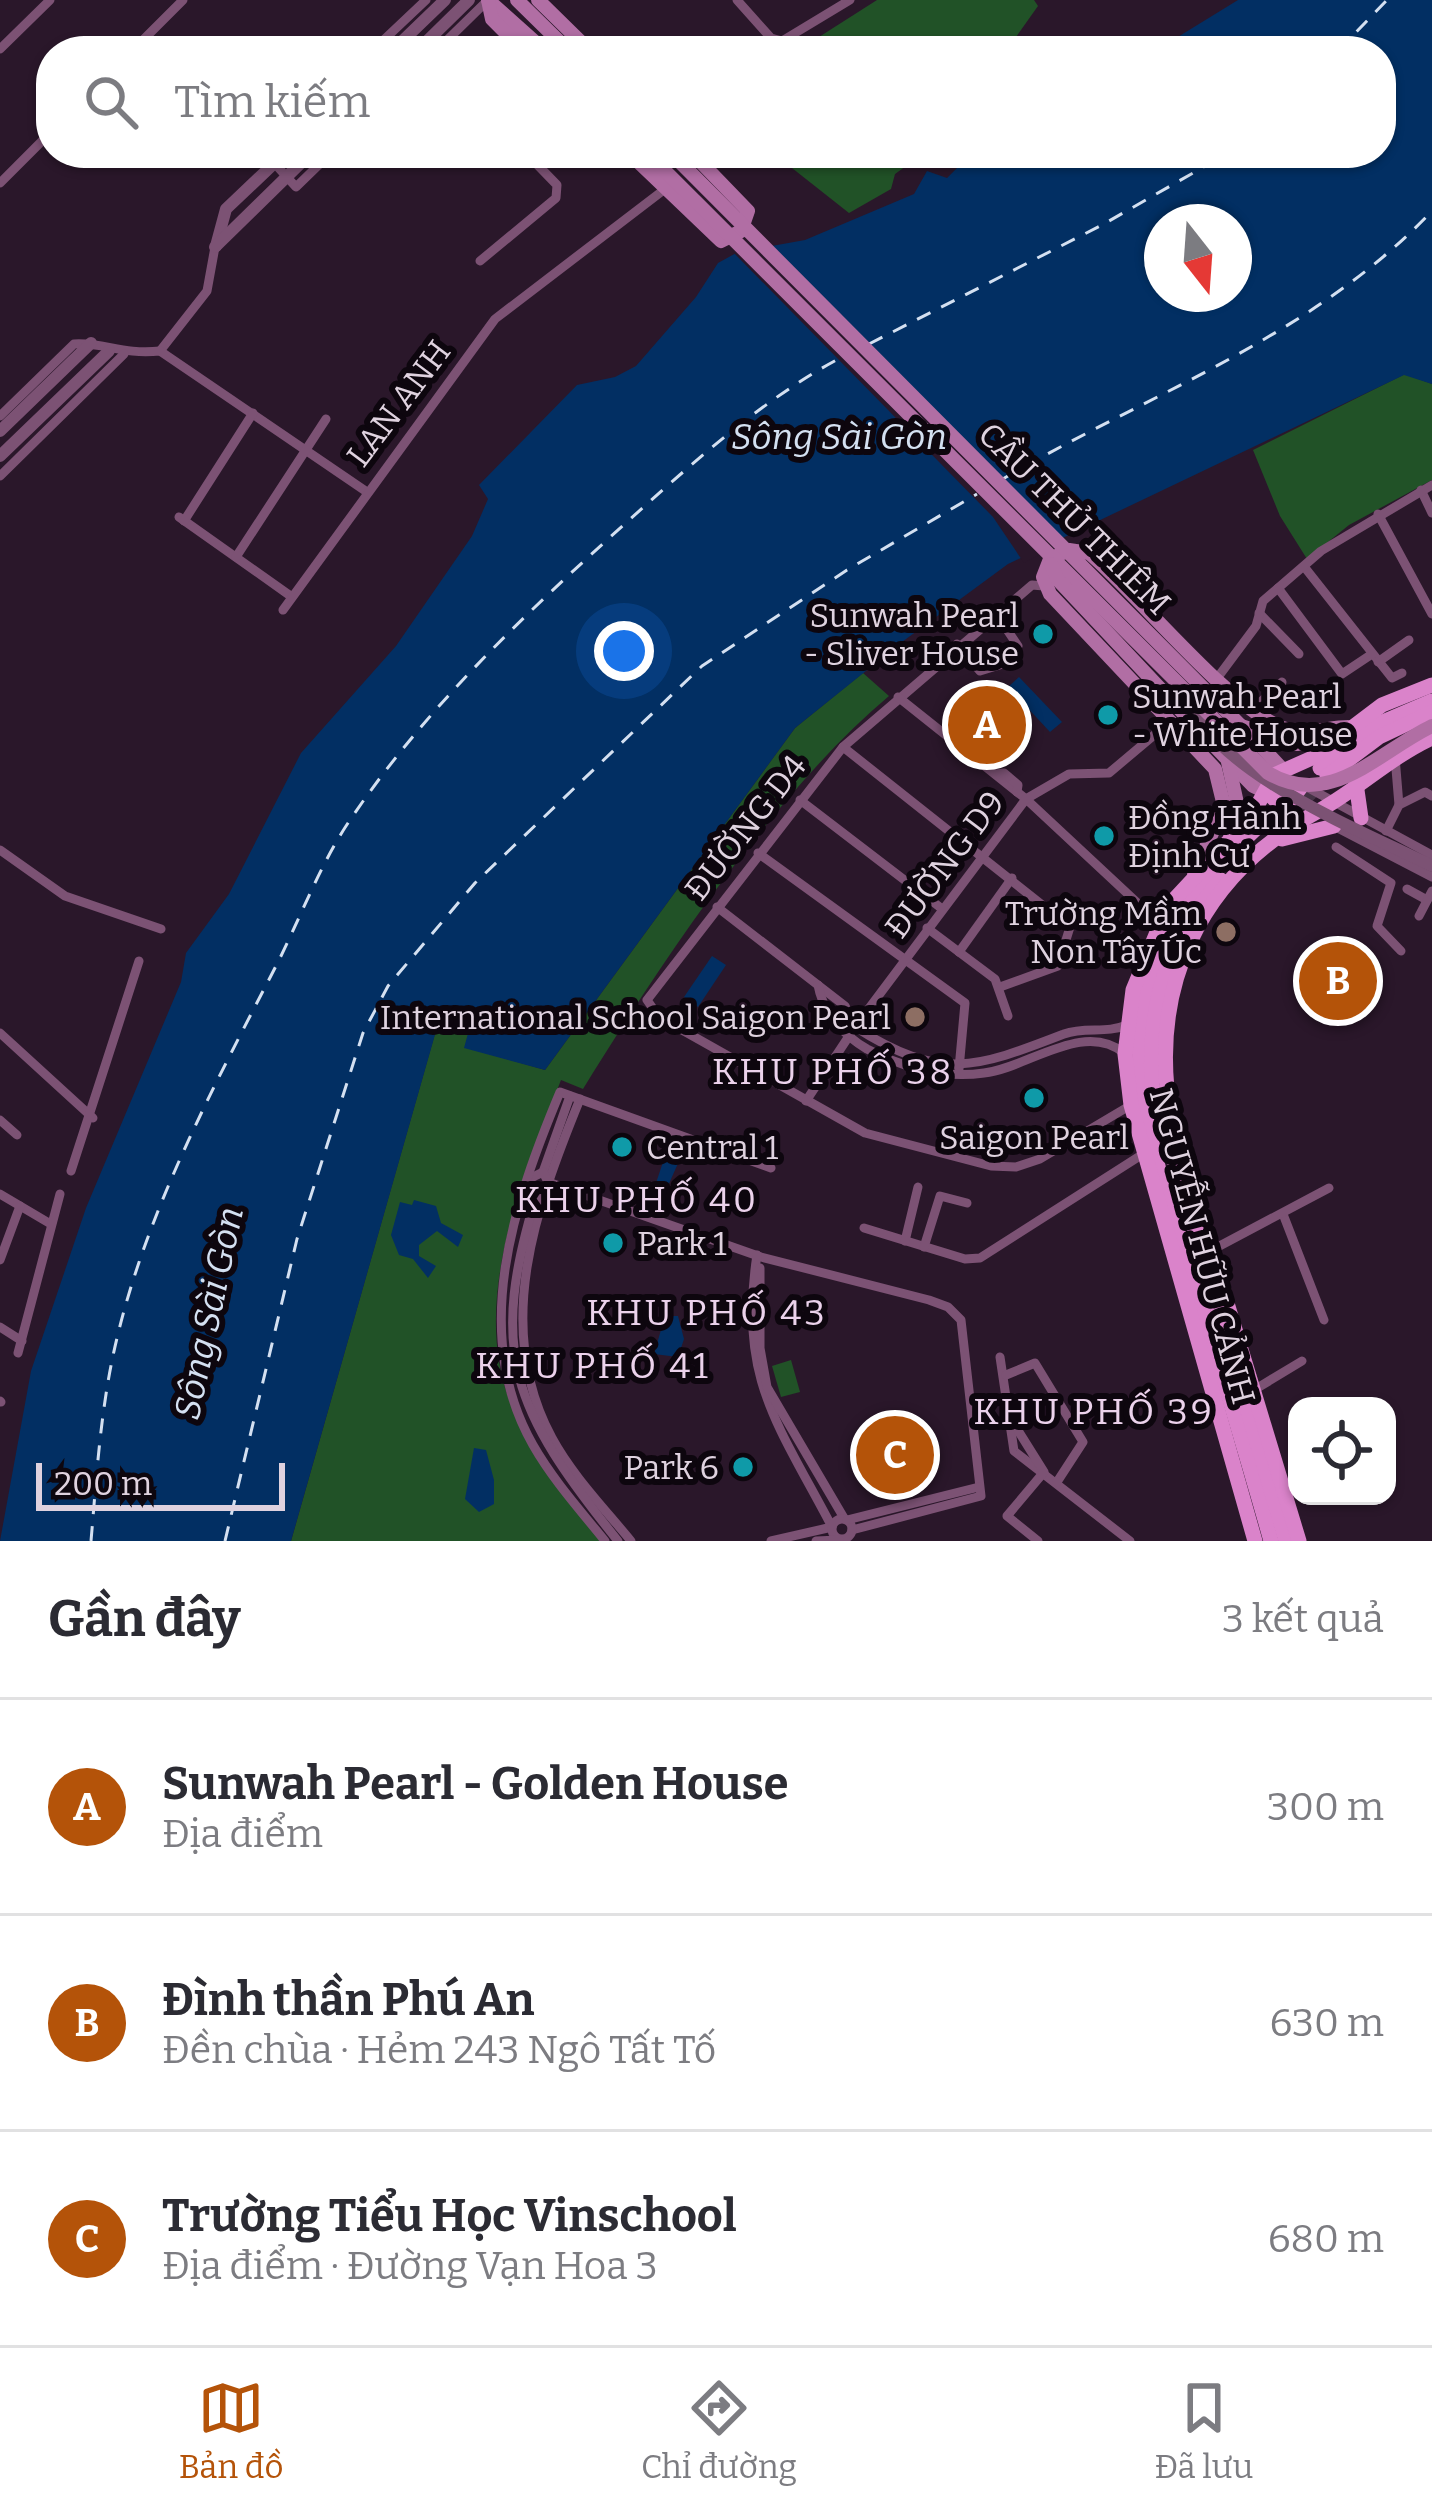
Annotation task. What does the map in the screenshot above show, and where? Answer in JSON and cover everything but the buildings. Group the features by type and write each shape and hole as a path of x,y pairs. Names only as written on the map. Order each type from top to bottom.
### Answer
{"main road":[{"path":"488,0 530,36"},
{"path":"488,0 492,19 509,36"},
{"path":"518,0 554,36"},
{"path":"538,0 575,36"},
{"path":"644,168 716,240 741,231 748,211 706,168"},
{"name":"CẦU THỦ THIÊM","path":"662,168 1188,699 1268,773 1303,787 1345,779 1432,726"},
{"name":"CẦU THỦ THIÊM","path":"686,168 1241,726 1297,795"},
{"path":"1193,875 1217,828 1224,796 1206,756 1045,586 1050,559 1069,550 1089,553 1253,709 1288,730 1344,731"},
{"path":"1049,559 1058,580 1253,786 1278,803 1297,795"},
{"name":"NGUYỄN HỮU CẢNH","path":"1286,1541 1161,1169 1163,1030 1172,985 1202,920 1344,731 1382,705 1432,685"},
{"path":"1432,700 1369,728 1323,772 1379,737 1432,712"},
{"path":"1241,726 1297,744 1344,731"},
{"name":"NGUYỄN HỮU CẢNH","path":"1256,1541 1212,1250 1161,1146 1131,1105 1127,1025 1145,952 1159,922 1193,875 1268,793 1270,779 1297,795 1332,801 1395,757 1432,738"},
{"path":"1226,757 1237,802 1230,834"},
{"path":"1356,783 1361,818"},
{"path":"1161,1146 1139,1060 1150,975 1186,900 1270,831 1334,826"},
{"name":"NGUYỄN HỮU CẢNH","path":"1161,1146 1184,1199 1271,1541"},
{"name":"NGUYỄN HỮU CẢNH","path":"1161,1146 1235,1395 1299,1541"}],"street":[{"path":"0,49 50,0"},
{"path":"147,36 183,0"},
{"path":"388,36 426,0"},
{"path":"408,36 445,0"},
{"path":"432,36 469,0"},
{"path":"451,36 488,0"},
{"path":"736,0 774,36"},
{"path":"788,36 850,0"},
{"path":"0,183 36,147"},
{"path":"0,431 74,344 92,343 124,355 160,351 207,291 226,209 262,168"},
{"path":"281,168 291,182"},
{"path":"291,182 301,168"},
{"path":"215,247 310,168"},
{"path":"480,261 556,198 557,185 541,168"},
{"name":"LAN ANH","path":"160,351 368,492 495,319 665,188"},
{"path":"0,416 92,343"},
{"path":"0,456 109,351"},
{"path":"0,476 124,355"},
{"path":"27,398 47,410 65,413"},
{"path":"253,413 182,519 292,597"},
{"path":"236,557 326,419"},
{"path":"1218,677 1256,626 1263,601 1321,551 1426,488 1432,513"},
{"path":"283,610 368,492"},
{"path":"1378,514 1432,614"},
{"path":"1306,568 1392,678 1402,673"},
{"name":"ĐƯỜNG D4","path":"806,1101 659,1017 647,1000 843,747 957,644 1032,585 1045,586"},
{"path":"1278,588 1342,674 1409,640"},
{"path":"957,644 980,671 1006,663 1018,646 996,613"},
{"path":"1258,613 1299,653"},
{"path":"1253,709 1282,682"},
{"path":"898,697 1022,796 1159,922"},
{"name":"CẦU THỦ THIÊM","path":"1188,699 1230,750 1274,787 1432,866"},
{"name":"ĐƯỜNG D9","path":"806,1101 1022,796 1069,774 1109,773 1172,720"},
{"path":"843,747 1059,915 1071,933 1058,966 1000,987"},
{"path":"1385,832 1399,805 1395,757"},
{"path":"1399,805 1425,792 1432,796"},
{"path":"1297,795 1332,801 1432,856"},
{"path":"1297,795 1334,826 1432,877"},
{"path":"800,800 941,908"},
{"path":"1362,864 1372,846"},
{"path":"1336,847 1391,883 1377,926 1401,951"},
{"path":"0,850 65,896 161,929"},
{"path":"758,854 965,1003 959,1070"},
{"path":"959,952 1012,878"},
{"path":"1407,889 1430,895 1419,916"},
{"path":"717,907 850,1012 852,1032"},
{"path":"927,928 1000,987 1008,1016"},
{"path":"71,1171 93,1118 139,961"},
{"path":"818,985 828,1013 898,1064 959,1070 1089,1041 1112,1043 1125,1054"},
{"path":"1038,1052 1069,1032 1110,1032 1127,1025"},
{"path":"0,1050 4,1036 93,1118"},
{"path":"570,1096 771,1168"},
{"path":"570,1096 502,1282 505,1370 534,1447 605,1541"},
{"path":"570,1096 541,1179 512,1287 516,1369 529,1413 548,1452 618,1541"},
{"path":"806,1101 865,1133 1004,1167 1040,1159 1131,1105"},
{"path":"0,1120 16,1135"},
{"path":"865,1228 980,1258 1161,1146"},
{"path":"541,1179 759,1256 929,1300 948,1307 961,1320 980,1491 848,1523 836,1535 816,1541"},
{"path":"541,1179 522,1294 528,1376 558,1448 631,1541"},
{"path":"905,1241 918,1186"},
{"path":"1212,1250 1330,1188"},
{"path":"924,1247 941,1191 967,1203"},
{"path":"0,1194 49,1223"},
{"path":"18,1353 60,1194"},
{"path":"0,1271 20,1206"},
{"path":"1283,1214 1324,1320"},
{"path":"759,1256 760,1348 767,1387 848,1523 866,1541"},
{"path":"759,1256 752,1292 758,1382 836,1535"},
{"path":"0,1327 22,1341"},
{"path":"1000,1357 1006,1375 1010,1444 1130,1541"},
{"path":"1235,1395 1302,1360"},
{"path":"1006,1375 1035,1363 1083,1442 1057,1482"},
{"path":"1038,1541 1007,1516 1044,1472"},
{"path":"772,1541 846,1538 848,1523"}],"green space":[{"path":"877,0 1034,0 1038,6 1017,36 821,36"},
{"path":"792,168 903,168 895,174 891,189 849,213"},
{"path":"1405,374 1432,384 1432,480 1349,525 1307,559 1280,516 1253,450"},
{"path":"863,673 889,696 846,735 762,829 684,934 583,1089 561,1080 518,1197 499,1280 499,1362 510,1402 528,1438 601,1541 291,1541 442,1009 473,1018 465,1047 545,1070 795,728"},
{"path":"791,1360 800,1392 781,1397 772,1366"}],"water":[{"name":"Sông Sài Gòn","path":"1238,0 1432,0 1432,384 1404,375 1008,564 902,642 795,728 545,1070 464,1048 472,1019 442,1010 291,1541 0,1541 31,1371 86,1208 181,982 186,953 229,894 301,753 396,646 472,536 488,499 479,485 577,385 615,377 636,366 696,297 718,263 738,252 805,240 914,194 927,171 947,178 957,168 1396,168 1396,36 1179,36"},
{"path":"1019,677 1062,722 1050,732 1008,687"},
{"path":"712,956 726,965 698,1007 684,997"},
{"path":"668,1147 683,1152 660,1204 642,1198 646,1187 654,1189"},
{"path":"414,1200 436,1206 441,1223 463,1235 458,1247 437,1231 419,1245 419,1256 436,1266 428,1278 413,1259 399,1255 391,1235 400,1202 412,1205"},
{"path":"665,1316 678,1316 684,1339 678,1357 654,1354"},
{"path":"474,1448 486,1450 494,1480 494,1504 479,1512 465,1499"}],"pier":[{"path":"767,240 1066,541 1024,563 993,517 730,249"}],"ferry route":[{"path":"1352,36 1387,0"},
{"path":"869,344 1102,225 1202,168"},
{"path":"1001,480 1282,329 1385,255 1432,211"},
{"path":"91,1541 112,1360 147,1239 208,1100 339,837 412,738 552,590 732,431 844,356"},
{"path":"225,1541 297,1239 363,1033 388,986 475,883 702,666 847,570 977,494"}],"tunnel":[{"path":"1273,830 1322,781"}],"place":[{"name":"Sunwah Pearl - Sliver House","path":"1043,634"},
{"name":"Sunwah Pearl - White House","path":"1108,715"},
{"name":"Sunwah Pearl - Golden House","path":"987,725"},
{"name":"Đồng Hành Định Cư","path":"1104,836"},
{"name":"Trường Mầm Non Tây Úc","path":"1226,932"},
{"name":"Đình thần Phú An","path":"1338,981"},
{"name":"International School Saigon Pearl","path":"915,1017"},
{"name":"Saigon Pearl","path":"1034,1098"},
{"name":"Central 1","path":"622,1147"},
{"name":"Park 1","path":"613,1243"},
{"name":"Trường Tiểu Học Vinschool","path":"895,1455"},
{"name":"Park 6","path":"743,1467"}],"district":[{"name":"KHU PHỐ 38","path":"833,1071"},
{"name":"KHU PHỐ 40","path":"637,1199"},
{"name":"KHU PHỐ 43","path":"707,1312"},
{"name":"KHU PHỐ 41","path":"593,1365"},
{"name":"KHU PHỐ 39","path":"1094,1411"}]}
